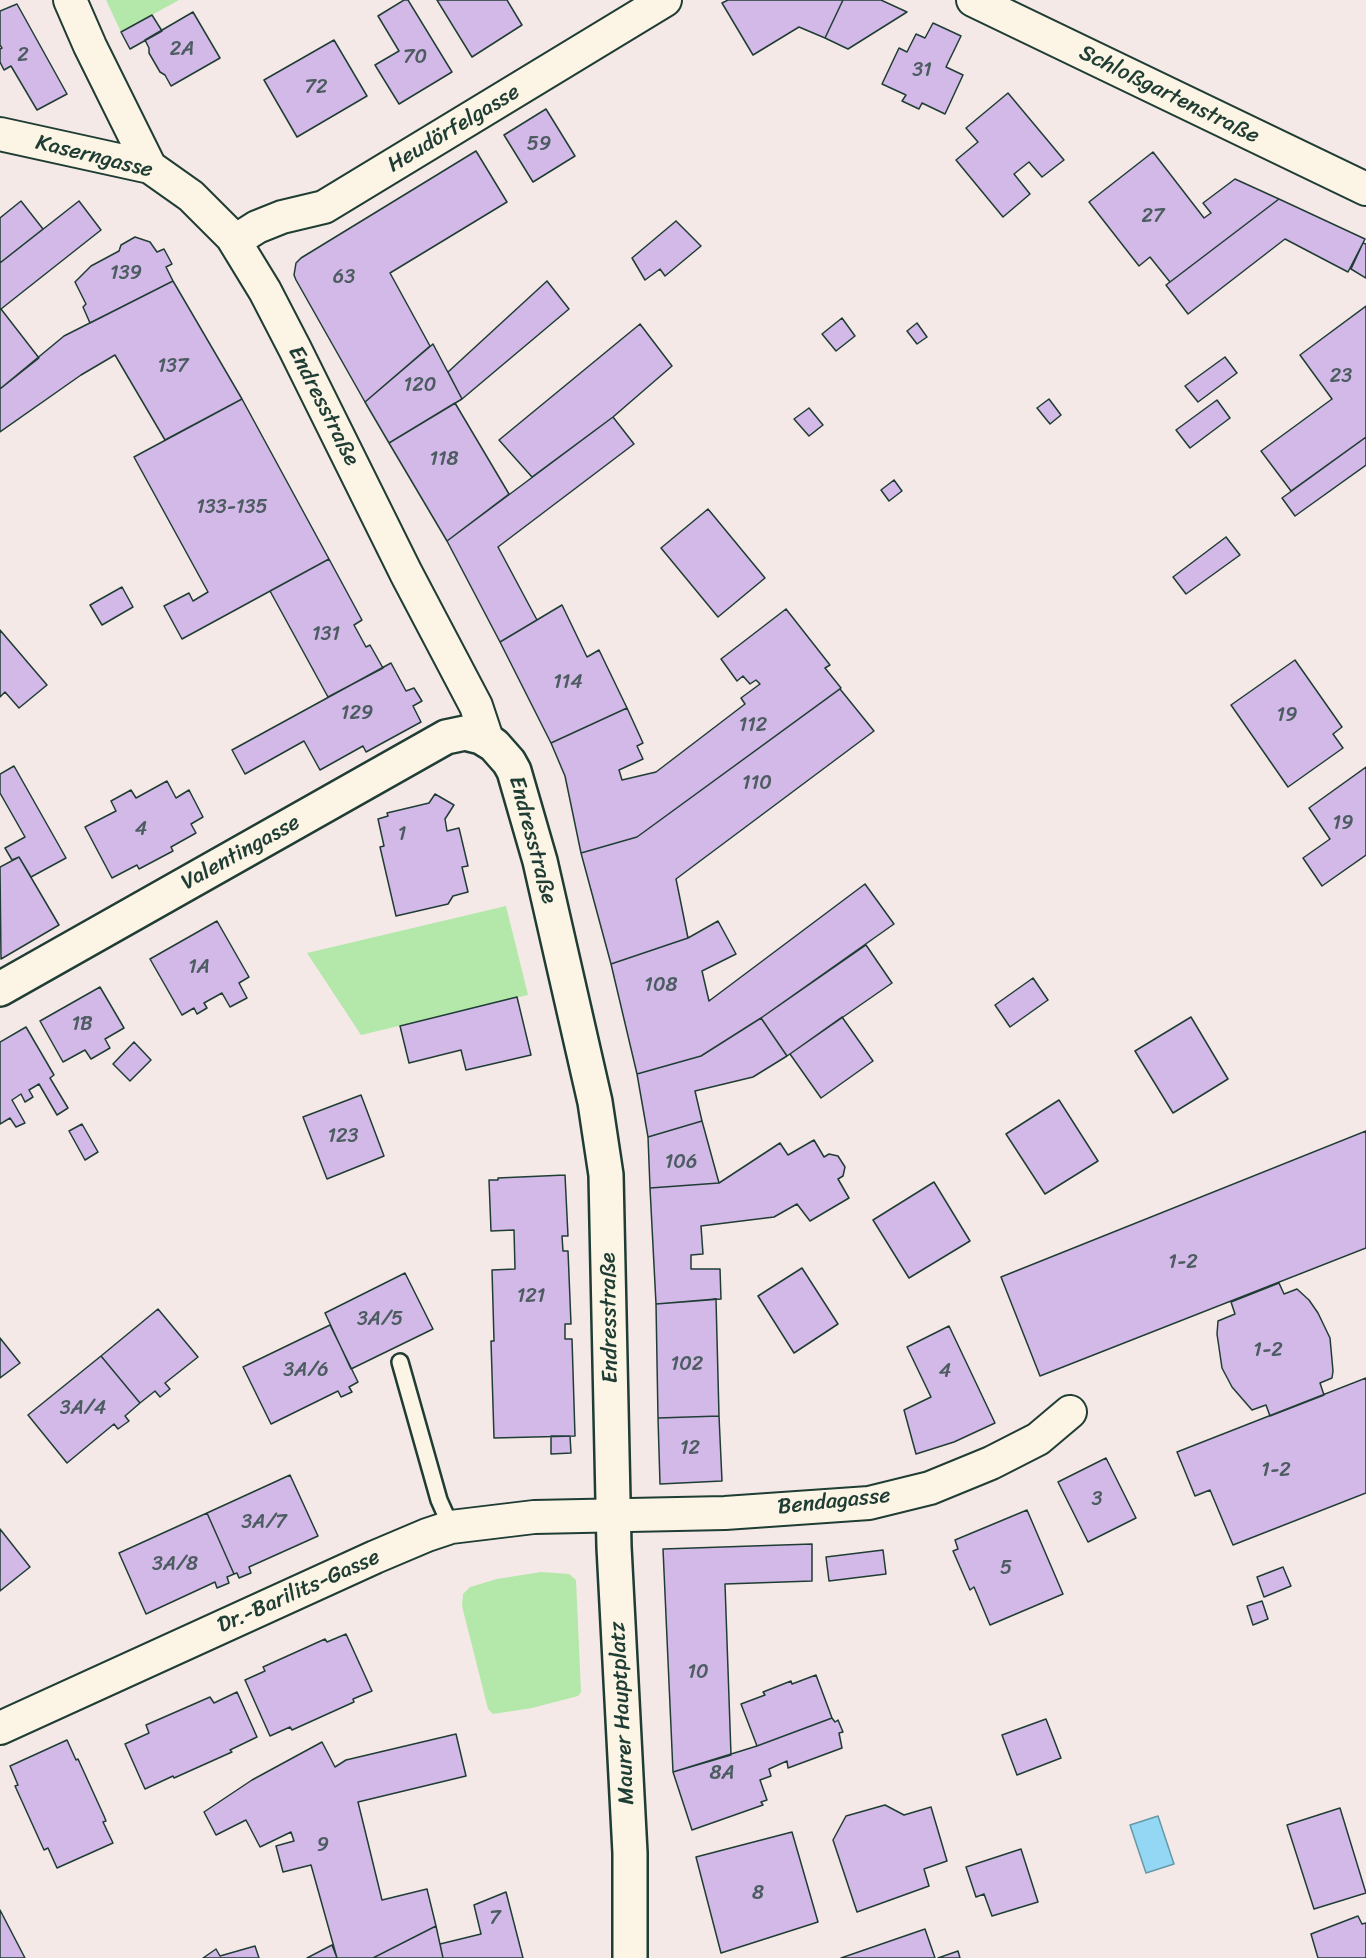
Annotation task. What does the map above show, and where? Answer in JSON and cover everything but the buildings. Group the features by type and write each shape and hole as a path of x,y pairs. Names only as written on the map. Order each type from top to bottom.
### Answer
{"main road":[{"name":"Valentingasse","path":"0,989 446,737 465,734 486,740"},
{"name":"Endresstraße","path":"486,740 502,753 514,771 540,861 595,1102 606,1175 612,1469"},
{"name":"Maurer Hauptplatz","path":"612,1469 630,1853 630,1958"}],"street":[{"path":"70,0 90,46 150,167"},
{"name":"Heudörfelgasse","path":"235,241 257,227 282,217 324,207 665,0"},
{"name":"Schloßgartenstraße","path":"973,0 1366,189"},
{"name":"Kaserngasse","path":"0,134 150,167 197,201 235,241"},
{"name":"Endresstraße","path":"235,241 295,348 406,573 476,705 486,740"},
{"name":"Bendagasse","path":"614,1516 869,1503 930,1488 991,1463 1038,1439 1070,1412"},
{"name":"Dr.-Barilits-Gasse","path":"0,1728 439,1531 534,1517 614,1516"}],"lane":[{"path":"400,1362 439,1500 439,1531"}],"green space":[{"path":"106,0 179,0 121,32"},
{"path":"506,906 528,995 361,1035 307,953"},
{"path":"541,1572 569,1574 576,1580 581,1692 578,1696 532,1708 493,1714 488,1709 462,1606 463,1594 470,1587 497,1579"}],"water":[{"path":"1158,1816 1174,1864 1146,1873 1130,1825"}]}
